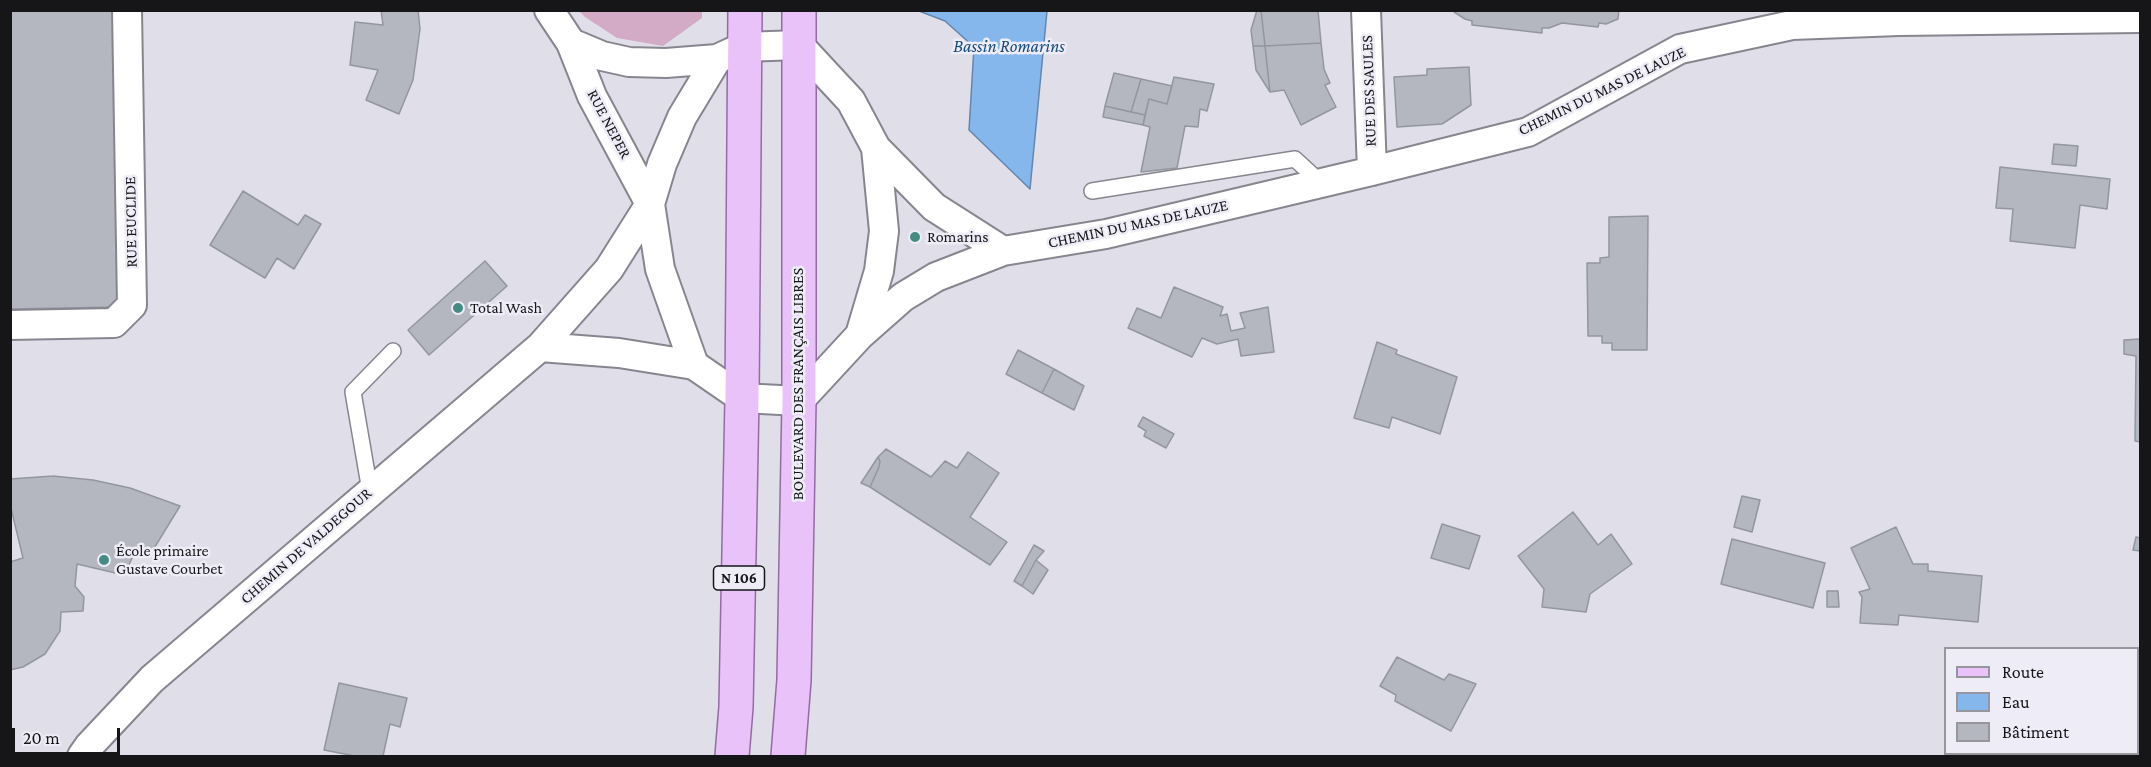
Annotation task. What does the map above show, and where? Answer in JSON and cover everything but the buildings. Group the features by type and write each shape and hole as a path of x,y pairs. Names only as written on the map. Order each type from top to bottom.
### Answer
{"main road":[{"name":"N 106","path":"732,756 736,707 742,399 730,53 745,10"},
{"name":"BOULEVARD DES FRANÇAIS LIBRES","path":"788,756 794,680 799,401 799,10"}],"street":[{"name":"RUE EUCLIDE","path":"10,326 114,323 132,305 127,10"},
{"name":"RUE NEPER","path":"549,10 571,43 592,96 650,204"},
{"name":"RUE DES SAULES","path":"1366,10 1372,171"},
{"name":"CHEMIN DU MAS DE LAUZE","path":"799,401 860,335 903,297 936,277 1003,251 1106,234 1528,132 1680,49 1794,18 1899,21 2140,18"},
{"path":"571,43 602,56 628,62 666,63 799,45 851,101 876,148 934,207 1003,251"},
{"path":"694,365 660,269 650,204 662,164 682,117 730,53"},
{"path":"860,335 879,271 885,231 876,148"},
{"name":"CHEMIN DE VALDEGOUR","path":"82,756 152,680 370,490 540,347 609,269 650,204"},
{"path":"540,347 619,353 694,365 742,399 799,401"}],"lane":[{"path":"1092,191 1295,159 1321,183"},
{"path":"370,490 353,392 393,351"}],"shaded area":[{"path":"579,11 702,11 702,18 663,46 617,38"}],"water":[{"name":"Bassin Romarins","path":"919,11 1047,11 1030,189 969,130 974,47 945,21"}],"place":[{"name":"Romarins","path":"915,237"},
{"name":"Total Wash","path":"458,308"},
{"name":"École primaire Gustave Courbet","path":"104,560"}]}
